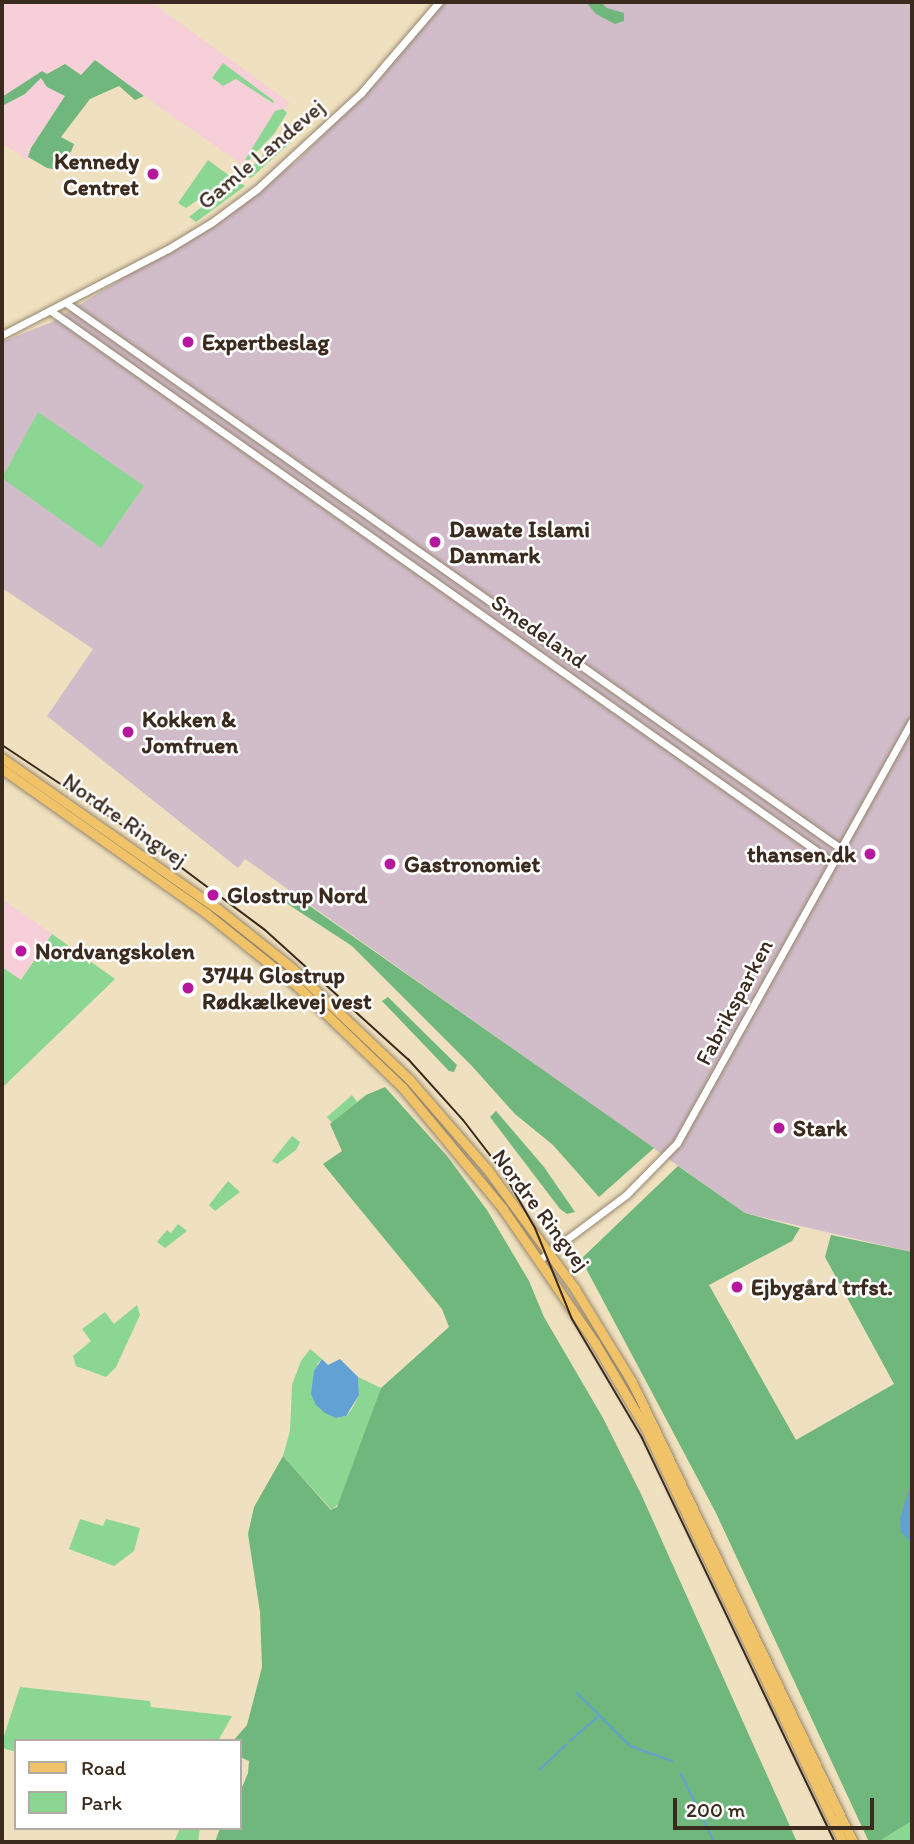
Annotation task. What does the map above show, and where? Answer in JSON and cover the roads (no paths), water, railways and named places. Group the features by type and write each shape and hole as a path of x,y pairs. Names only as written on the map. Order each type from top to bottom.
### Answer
{"main road":[{"name":"Nordre Ringvej","path":"2,758 218,909 292,968 439,1111 550,1252 635,1389 853,1842"},
{"name":"Nordre Ringvej","path":"2,769 206,913 307,995 404,1088 441,1130 539,1260 595,1343 646,1429 843,1842"}],"street":[{"name":"Gamle Landevej","path":"2,335 211,223 257,189 361,93 439,2"},
{"name":"Smedeland","path":"66,303 840,848"},
{"name":"Smedeland","path":"51,311 832,862"},
{"path":"463,602 472,589"},
{"name":"Fabriksparken","path":"539,1260 626,1195 677,1143 912,720"}],"water":[{"path":"322,1359 328,1365 340,1359 358,1377 359,1395 346,1416 336,1418 325,1413 316,1405 311,1394 314,1371"},
{"path":"912,1480 912,1543 901,1532 900,1519"}],"waterway":[{"path":"577,1693 630,1746 672,1761"},
{"path":"570,1741 599,1716"},
{"path":"539,1770 566,1745"},
{"path":"681,1774 714,1842"}],"tram line":[{"path":"2,745 143,839 265,930 408,1059 463,1120 503,1172 535,1228 572,1319 642,1438 835,1842"}],"place":[{"name":"Kennedy Centret","path":"153,174"},
{"name":"Expertbeslag","path":"188,342"},
{"name":"Dawate Islami Danmark","path":"435,542"},
{"name":"Kokken & Jomfruen","path":"128,732"},
{"name":"thansen.dk","path":"870,854"},
{"name":"Gastronomiet","path":"390,864"},
{"name":"Glostrup Nord","path":"213,895"},
{"name":"Nordvangskolen","path":"21,951"},
{"name":"3744 Glostrup Rødkælkevej vest","path":"188,988"},
{"name":"Stark","path":"779,1128"},
{"name":"Ejbygård trfst.","path":"737,1287"}]}
